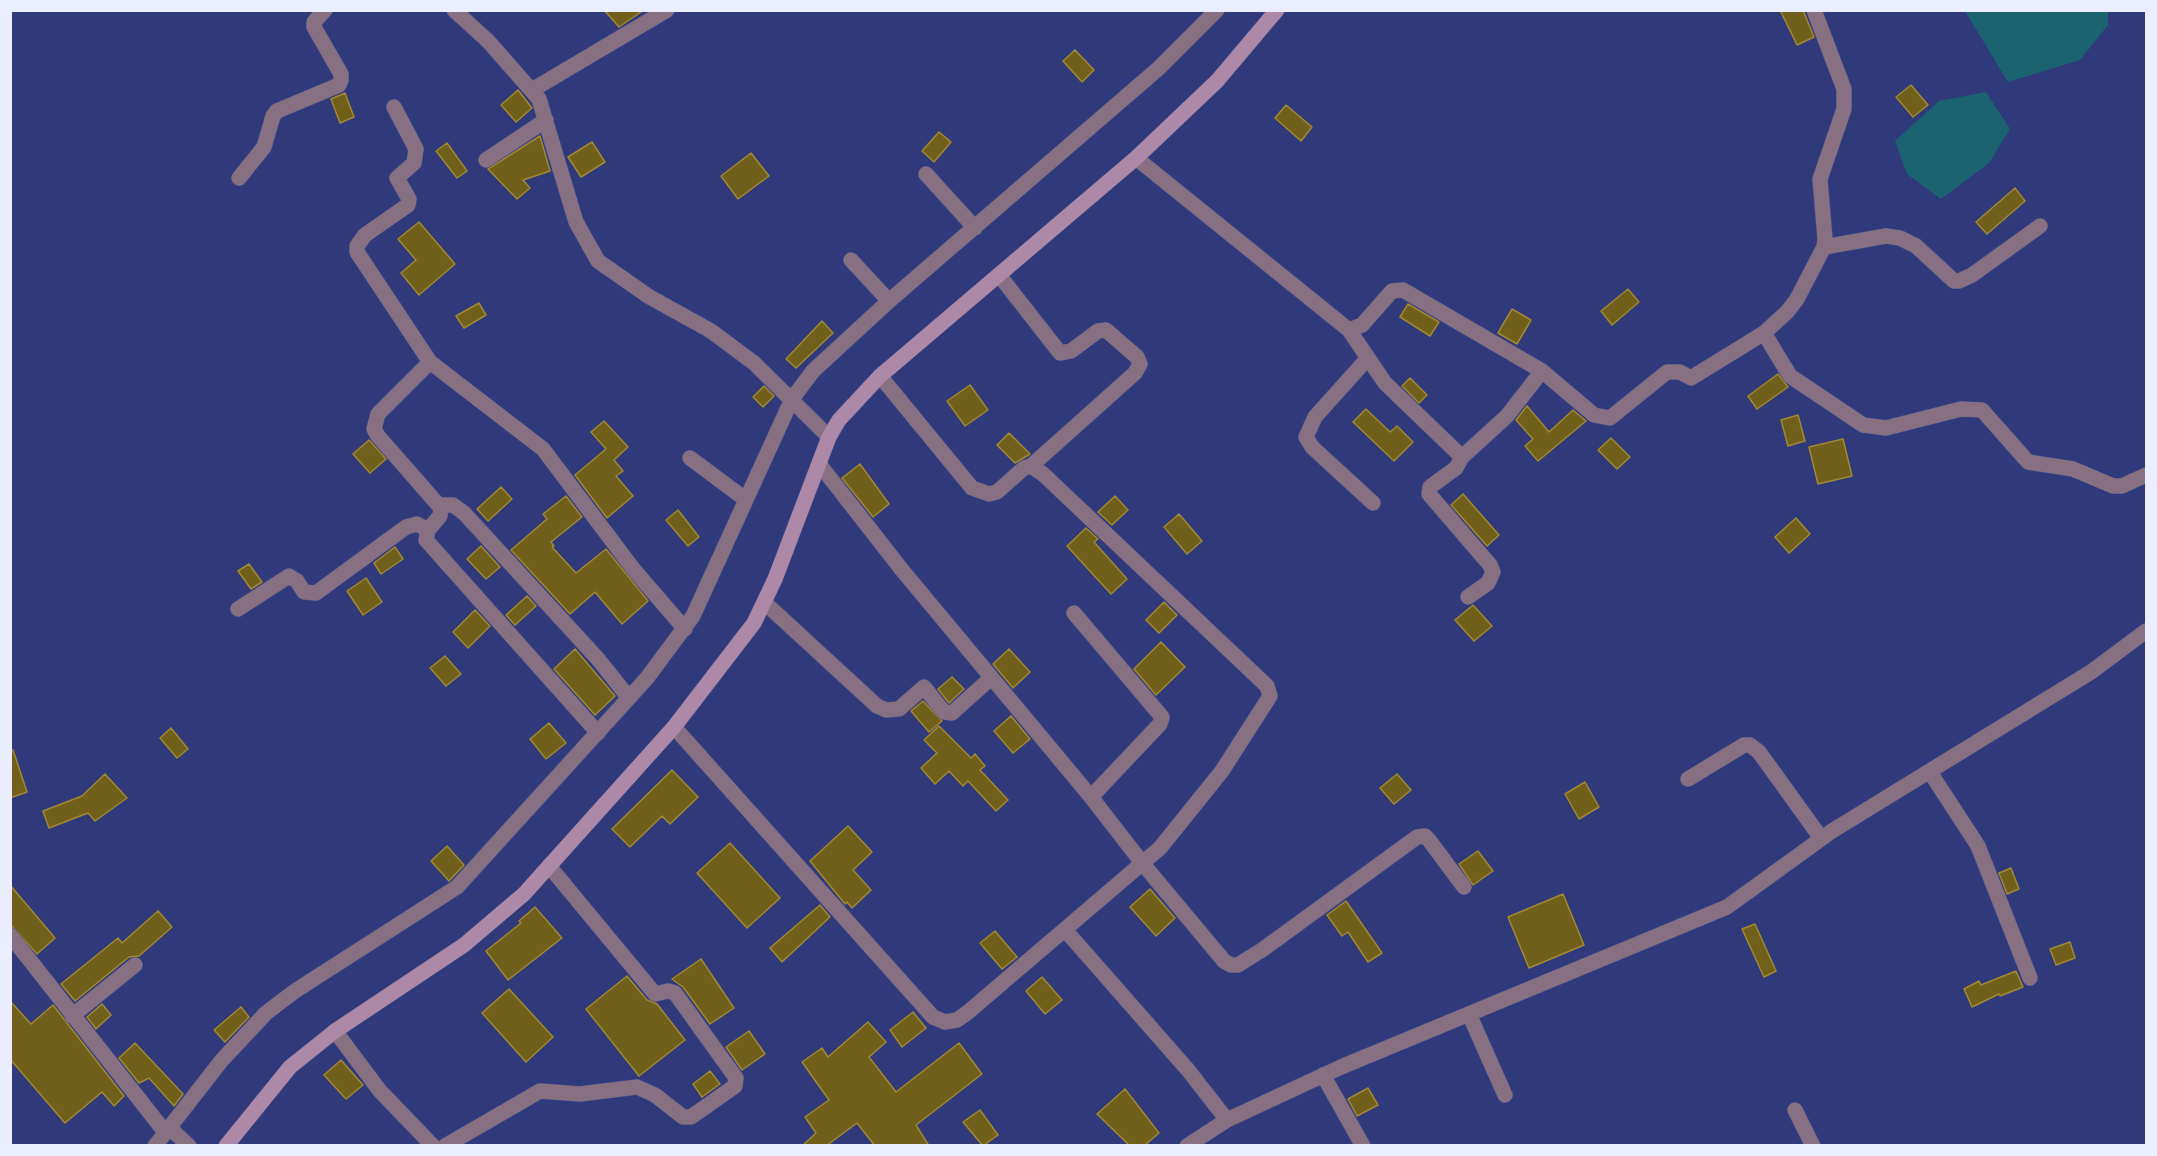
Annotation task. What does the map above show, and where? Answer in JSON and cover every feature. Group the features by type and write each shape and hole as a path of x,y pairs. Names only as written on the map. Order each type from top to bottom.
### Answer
{"main road":[{"path":"226,1146 291,1067 335,1031 495,921 549,866 674,727 740,642 765,603 829,437 839,420 880,376 1136,158 1217,81 1277,10"}],"street":[{"path":"239,178 264,147 273,116 277,111 339,85 341,74 314,27 314,22 325,10"},
{"path":"454,10 488,41 538,99 576,222 598,261 648,296 711,331 754,363 809,420 829,437"},
{"path":"532,90 667,10"},
{"path":"155,1146 222,1060 266,1014 302,986 457,887 629,698 686,629 745,499 794,402 820,364 889,301 1159,68 1217,10"},
{"path":"1349,330 1362,325 1392,291 1403,290 1542,371 1594,415 1610,418 1667,372 1680,372 1691,378 1764,333 1787,312 1824,247 1826,239 1820,179 1844,109 1844,99 1836,64 1814,10"},
{"path":"394,107 416,149 414,163 397,178 409,199 408,205 364,235 359,241 357,252 430,362 543,449 634,570 686,629"},
{"path":"486,160 546,120"},
{"path":"1136,158 1349,330 1385,383 1462,457"},
{"path":"926,174 975,228"},
{"path":"1824,247 1886,237 1900,238 1916,246 1954,281 1959,281 1972,275 2040,226"},
{"path":"851,260 889,301"},
{"path":"880,376 972,488 989,494 997,492 1024,468 1031,466 1135,373 1140,364 1137,357 1106,330 1098,331 1071,351 1060,353 999,275"},
{"path":"1764,333 1790,376 1863,425 1886,428 1961,409 1983,410 2028,462 2073,469 2113,486 2122,486 2146,475"},
{"path":"1367,359 1315,417 1306,437 1312,447 1373,503"},
{"path":"430,362 378,414 374,429 439,505 440,516 428,530 426,540 432,549 598,733"},
{"path":"1468,597 1488,583 1493,572 1429,494 1430,487 1456,468 1462,457 1508,416 1542,371"},
{"path":"690,458 745,499"},
{"path":"820,465 990,678 1091,797 1143,864 1224,961 1231,965 1238,965 1262,950 1417,837 1425,836 1430,840 1464,887"},
{"path":"674,727 933,1017 945,1022 957,1020 967,1013 1143,864 1178,829 1222,771 1270,692 1268,687 1052,483 1031,466"},
{"path":"439,505 453,505 464,513 598,659 629,698"},
{"path":"238,609 289,576 297,581 304,592 316,593 406,527 417,524 428,530"},
{"path":"765,603 877,706 886,710 899,709 924,687 944,712 952,713 990,678"},
{"path":"1074,613 1162,717 1160,724 1091,797"},
{"path":"1187,1146 1227,1120 1323,1075 1727,907 1821,838 1930,772 2001,725 2091,672 2146,631"},
{"path":"1689,779 1744,746 1750,745 1759,752 1821,838"},
{"path":"1930,772 1978,846 2030,978"},
{"path":"445,1146 540,1091 580,1094 637,1087 655,1095 683,1118 691,1117 735,1086 736,1078 675,993 668,991 655,994 549,866"},
{"path":"1065,931 1188,1070 1227,1120"},
{"path":"10,935 72,1016 168,1131 189,1146"},
{"path":"72,1016 135,965"},
{"path":"1469,1014 1505,1095"},
{"path":"335,1031 380,1091 433,1146"},
{"path":"1323,1075 1363,1146"},
{"path":"1795,1110 1813,1146"}],"shaded area":[{"path":"1965,11 2108,11 2108,25 2080,60 2008,82"},
{"path":"1986,92 2010,129 1989,163 1941,199 1907,174 1895,141 1939,101"}],"building":[{"path":"604,10 644,10 619,27"},
{"path":"1780,10 1803,10 1814,37 1797,45"},
{"path":"1075,50 1094,70 1082,82 1063,61"},
{"path":"1911,85 1928,105 1913,117 1896,97"},
{"path":"518,90 532,108 516,122 501,105"},
{"path":"345,93 354,117 340,123 331,99"},
{"path":"1286,105 1312,127 1301,141 1275,118"},
{"path":"939,132 951,142 934,162 922,151"},
{"path":"540,136 550,171 523,180 530,188 517,199 488,169"},
{"path":"592,142 605,162 581,177 568,157"},
{"path":"447,143 467,171 457,178 436,151"},
{"path":"751,153 769,176 738,199 721,176"},
{"path":"2015,188 2025,201 1987,234 1976,222"},
{"path":"419,222 455,264 419,295 401,273 416,260 398,239"},
{"path":"1628,289 1639,302 1612,325 1601,311"},
{"path":"479,303 486,315 464,328 456,316"},
{"path":"1408,304 1439,322 1430,336 1400,317"},
{"path":"1512,309 1531,320 1517,344 1498,333"},
{"path":"822,321 833,333 796,368 786,359"},
{"path":"1778,374 1788,387 1757,409 1748,396"},
{"path":"1410,378 1427,395 1419,403 1402,386"},
{"path":"970,385 988,410 965,426 947,401"},
{"path":"764,386 774,396 763,407 753,397"},
{"path":"1527,406 1549,432 1573,410 1586,421 1538,461 1525,446 1533,439 1516,420"},
{"path":"1366,409 1390,432 1397,426 1413,442 1394,461 1353,422"},
{"path":"1798,415 1805,441 1788,446 1781,420"},
{"path":"604,421 628,447 614,460 623,471 616,476 633,496 607,518 575,475 606,449 591,432"},
{"path":"1009,433 1030,454 1015,463 997,445"},
{"path":"1611,438 1630,457 1617,469 1598,450"},
{"path":"1843,439 1852,476 1818,484 1809,447"},
{"path":"369,440 386,459 370,473 353,454"},
{"path":"860,464 889,504 873,517 842,478"},
{"path":"501,487 512,499 488,521 477,509"},
{"path":"1463,494 1499,535 1487,546 1451,505"},
{"path":"566,496 582,517 551,542 554,546 552,547 576,573 606,549 648,601 622,624 595,592 570,614 511,550 547,519 543,514"},
{"path":"1115,496 1128,510 1112,525 1098,512"},
{"path":"678,510 699,537 688,546 666,520"},
{"path":"1179,514 1202,541 1187,554 1164,527"},
{"path":"1796,518 1810,534 1789,553 1775,537"},
{"path":"1086,528 1098,539 1094,542 1127,579 1111,594 1067,546"},
{"path":"481,546 500,567 486,579 467,559"},
{"path":"395,547 403,559 381,574 374,563"},
{"path":"249,564 262,582 251,589 238,571"},
{"path":"366,578 382,602 363,615 347,591"},
{"path":"527,596 536,606 515,625 506,615"},
{"path":"1164,602 1177,615 1159,633 1146,620"},
{"path":"1473,605 1492,626 1474,641 1455,620"},
{"path":"475,610 490,626 468,648 453,632"},
{"path":"1161,642 1185,667 1156,695 1134,669"},
{"path":"575,649 615,696 595,715 554,669"},
{"path":"1009,649 1030,672 1013,688 993,664"},
{"path":"445,656 461,674 446,686 430,668"},
{"path":"952,677 964,689 949,703 938,689"},
{"path":"923,701 942,721 929,732 911,711"},
{"path":"1011,716 1030,739 1013,753 994,731"},
{"path":"549,723 566,743 546,759 530,739"},
{"path":"939,726 971,758 975,754 985,766 980,770 1008,800 996,811 968,781 963,786 949,771 935,784 921,768 937,753 924,740"},
{"path":"171,728 188,749 177,758 160,738"},
{"path":"13,750 27,792 10,798 10,751"},
{"path":"672,770 698,797 670,824 662,816 630,847 612,829"},
{"path":"105,774 127,798 95,821 88,813 49,828 43,811 82,796"},
{"path":"1397,774 1411,790 1394,804 1380,788"},
{"path":"1585,782 1599,807 1579,819 1565,794"},
{"path":"848,826 872,852 853,870 871,890 852,908 847,902 845,904 810,861"},
{"path":"730,843 780,898 747,928 697,873"},
{"path":"447,846 464,865 449,881 431,861"},
{"path":"1478,851 1493,871 1473,885 1459,864"},
{"path":"2011,868 2019,889 2007,894 1999,873"},
{"path":"10,885 55,938 37,954 10,924"},
{"path":"1150,889 1175,918 1156,936 1130,907"},
{"path":"1563,894 1584,945 1529,968 1508,917"},
{"path":"1346,901 1382,953 1368,962 1348,932 1342,936 1327,915"},
{"path":"820,905 830,917 782,962 770,948"},
{"path":"535,907 562,938 508,980 486,951 521,923 519,921"},
{"path":"158,911 172,927 139,956 129,957 75,1001 61,984 118,938 122,943"},
{"path":"1755,924 1776,971 1764,977 1742,929"},
{"path":"995,931 1017,957 1002,969 980,943"},
{"path":"2070,942 2075,958 2056,965 2050,949"},
{"path":"701,959 734,1008 710,1024 683,987 672,979"},
{"path":"2016,971 2023,987 2000,996 1999,994 1972,1007 1964,989 1979,981 1981,985"},
{"path":"627,976 647,1000 657,1004 685,1040 639,1076 586,1009"},
{"path":"1042,977 1062,1000 1045,1014 1026,991"},
{"path":"509,989 553,1037 526,1062 482,1013"},
{"path":"10,1001 31,1024 53,1005 124,1096 114,1106 102,1092 65,1123 10,1059"},
{"path":"102,1004 111,1015 96,1029 87,1017"},
{"path":"241,1007 249,1017 225,1042 214,1030"},
{"path":"913,1012 926,1028 902,1047 890,1030"},
{"path":"868,1022 886,1042 869,1057 896,1092 959,1043 982,1074 916,1125 929,1146 875,1146 857,1123 826,1146 802,1146 816,1133 805,1117 829,1100 802,1062 822,1048 828,1057"},
{"path":"749,1031 765,1054 742,1070 726,1047"},
{"path":"135,1043 183,1094 174,1106 149,1078 139,1083 119,1058"},
{"path":"341,1060 363,1085 346,1099 324,1075"},
{"path":"710,1071 720,1084 702,1097 693,1084"},
{"path":"1368,1088 1378,1105 1357,1116 1348,1099"},
{"path":"1125,1089 1159,1133 1144,1146 1130,1146 1097,1114"},
{"path":"980,1110 998,1135 983,1146 963,1122"}]}
